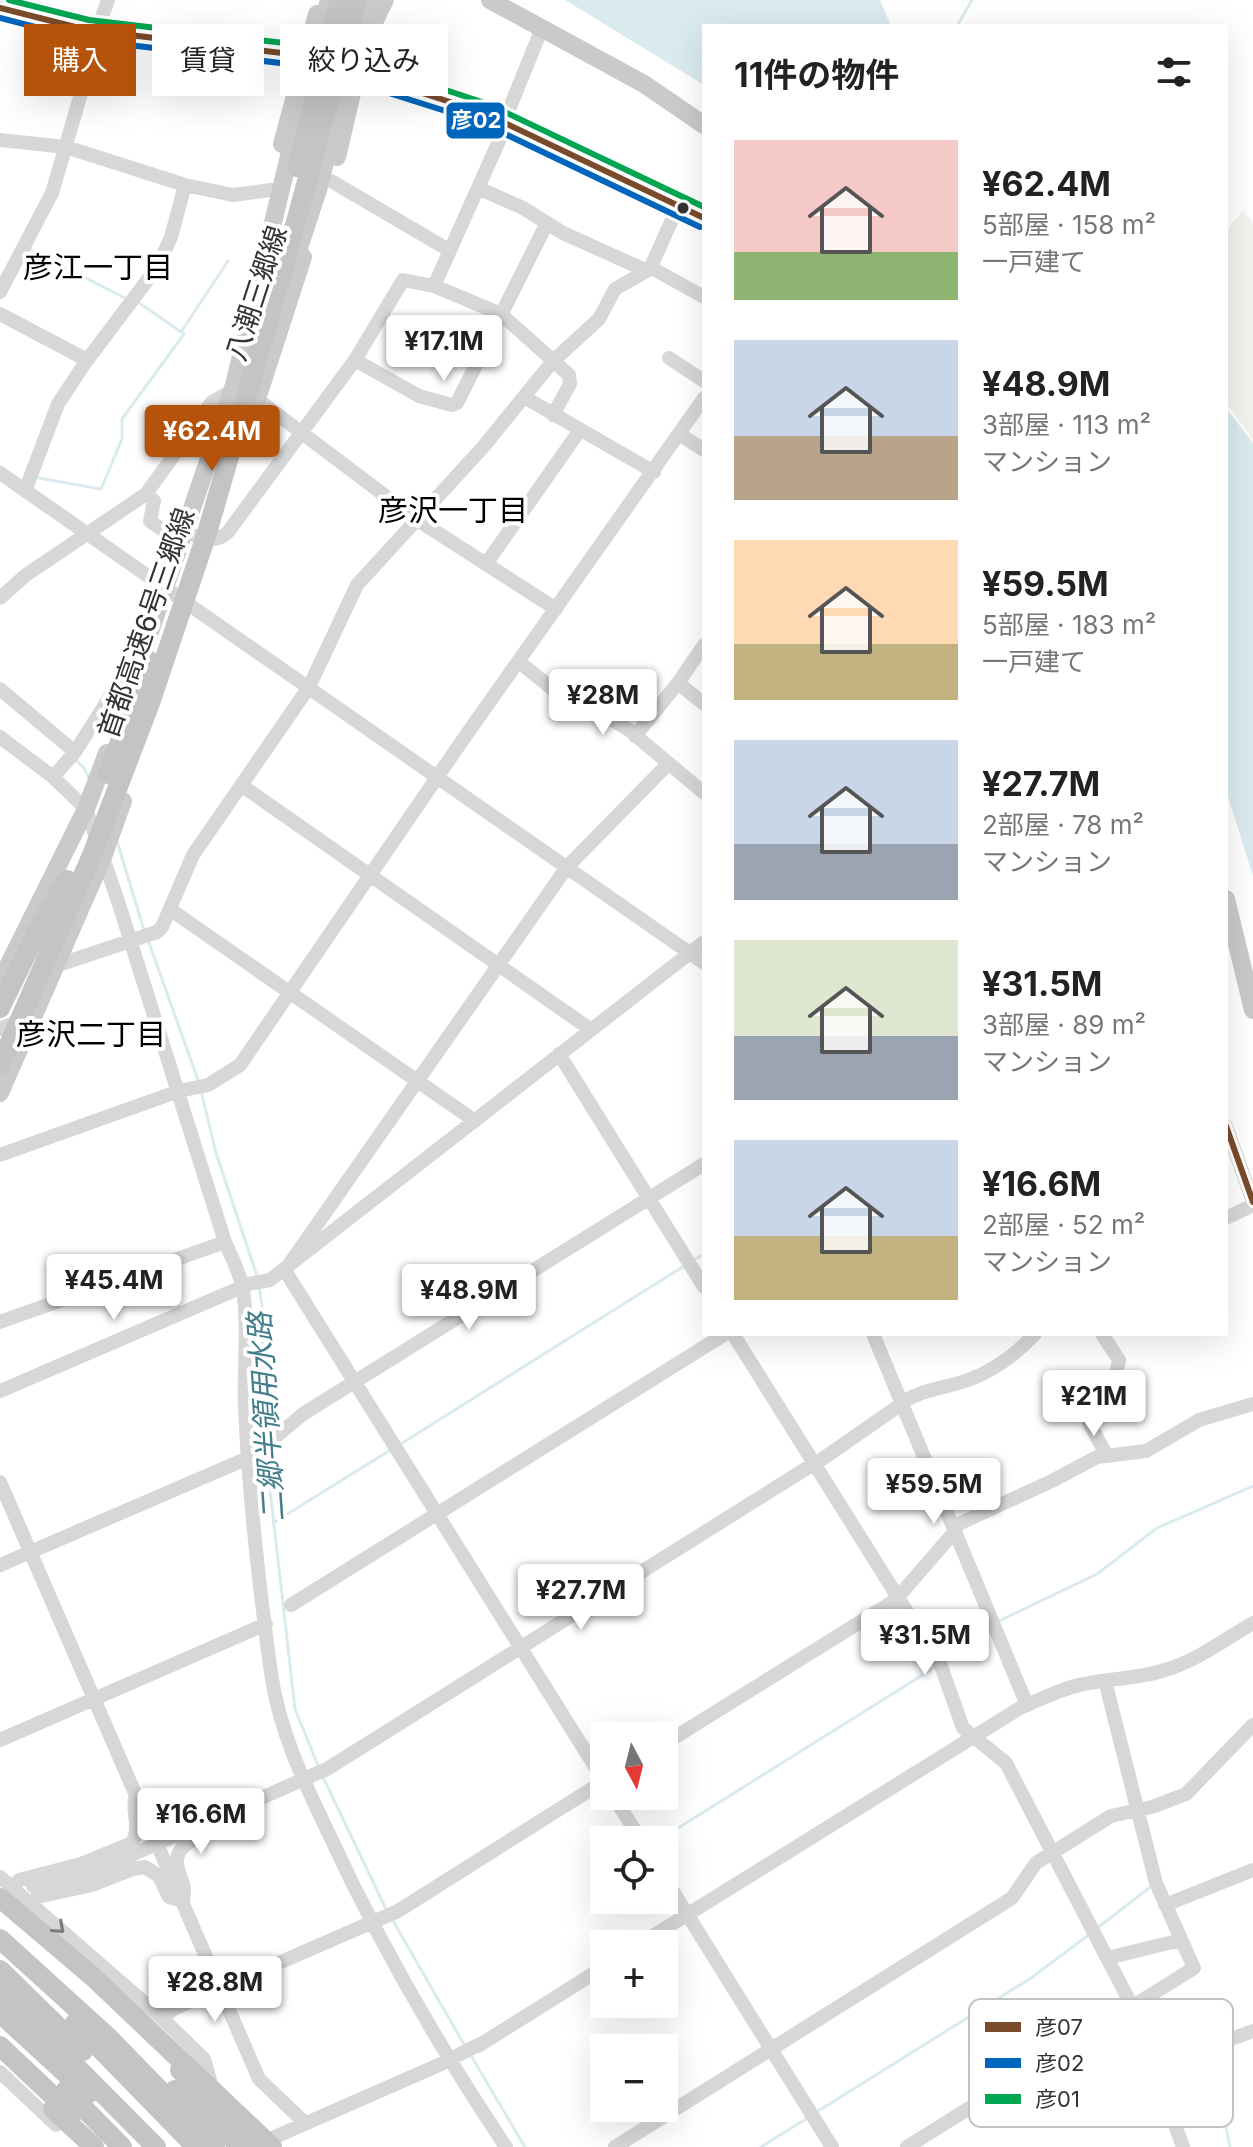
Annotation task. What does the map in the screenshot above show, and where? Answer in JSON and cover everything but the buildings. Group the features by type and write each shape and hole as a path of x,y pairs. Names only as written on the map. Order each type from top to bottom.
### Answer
{"highway":[{"name":"首都高速6号三郷線","path":"0,1030 67,880 180,580 262,300 340,0"},
{"name":"首都高速6号三郷線","path":"0,1065 92,855 174,632 235,436 356,0"},
{"path":"0,1008 38,930 67,880"},
{"path":"4,1895 212,2087 261,2146"},
{"path":"4,1895 261,2146"},
{"path":"0,1932 196,2147"},
{"path":"0,1939 36,1969"},
{"path":"0,1945 215,2147"},
{"path":"0,1970 98,2065 176,2147"},
{"path":"0,1990 154,2147"},
{"path":"0,2013 66,2075 154,2147"},
{"path":"0,2028 122,2147"},
{"path":"105,2044 140,2058 242,2147"},
{"path":"0,2046 107,2147"},
{"path":"0,2059 94,2147"}],"main road":[{"path":"314,24 321,0"},
{"name":"八潮三郷線","path":"0,984 86,809 166,589 224,403 230,396 329,0"},
{"name":"八潮三郷線","path":"0,1093 103,857 168,675 213,540 284,292 318,190 367,0"},
{"path":"374,24 385,0"},
{"path":"490,0 644,84 702,124"},
{"path":"224,403 259,264 271,190 294,96"},
{"path":"243,433 331,181 353,96"},
{"path":"1229,922 1253,1010"}],"street":[{"path":"100,24 108,0"},
{"path":"0,8 65,24"},
{"path":"434,286 506,123 542,28"},
{"path":"136,36 280,53"},
{"path":"0,292 52,193 80,96"},
{"path":"435,96 506,123 702,217"},
{"path":"0,140 66,147 185,185 233,195 271,190"},
{"path":"331,181 449,250"},
{"path":"25,491 58,404 158,266 171,237 185,185"},
{"path":"478,188 523,208 563,233 702,296"},
{"path":"0,984 157,932 171,910 193,855 309,687 357,585 484,446 553,361 599,319 615,289 648,269 679,204"},
{"path":"355,360 419,396 452,405 457,403 547,223"},
{"path":"146,494 154,501 150,521 181,540 189,533 213,540 221,538 355,360 403,280 434,286 501,314 569,375 570,384 553,415"},
{"path":"0,314 87,360"},
{"path":"669,358 702,380"},
{"path":"524,397 654,472"},
{"path":"257,399 416,519 556,609"},
{"path":"0,598 26,575 146,494 212,402 224,403"},
{"path":"0,1155 179,1091 205,1085 240,1065 437,777 702,402"},
{"path":"486,564 580,430"},
{"path":"679,434 702,449"},
{"path":"0,473 702,962"},
{"path":"635,736 702,648"},
{"path":"58,772 75,752 132,662 139,666 143,677 158,682 168,675"},
{"path":"519,662 559,694 586,704 635,736 702,791"},
{"path":"678,683 702,702"},
{"path":"0,689 75,752"},
{"path":"0,737 58,772 86,809 131,940 225,1242 242,1286 248,1450 265,1617 276,1704 290,1750 373,1923 506,2147"},
{"path":"286,1268 567,867 668,764"},
{"path":"241,785 590,1029"},
{"path":"171,910 475,1121"},
{"path":"0,1391 242,1286 267,1282 702,943"},
{"path":"0,1030 34,1014"},
{"path":"559,1054 702,1284"},
{"path":"1228,1132 1253,1204 1228,1217"},
{"path":"0,1565 272,1440 303,1414 702,1165"},
{"path":"0,1322 225,1242"},
{"path":"286,1268 590,1758"},
{"path":"0,1740 291,1606 722,1336"},
{"path":"734,1336 941,1666 963,1728 1006,1763 1129,1999"},
{"path":"874,1336 1027,1705"},
{"path":"33,1886 88,1874 327,1769 815,1464 916,1394 972,1379 1015,1355 1033,1336"},
{"path":"1103,1336 1119,1360 1113,1389 1089,1423 1107,1456"},
{"path":"678,1735 899,1597 955,1528 1097,1457 1146,1451 1199,1420 1253,1404"},
{"path":"0,1482 259,2079 305,2123"},
{"path":"663,1930 972,1736 1027,1705 1060,1691 1164,1670 1250,1630"},
{"path":"1105,1681 1156,1883 1194,1968 1144,1999"},
{"path":"615,2147 1012,1898 1036,1863 1111,1816 1186,1794 1253,1725"},
{"path":"162,2018 175,2008 398,1911 590,1790"},
{"path":"136,1794 147,1798 164,1822 175,1823 205,1812 221,1816"},
{"path":"4,1895 19,1880 81,1864 132,1843 137,1831 132,1805 136,1794"},
{"path":"183,1901 186,1887 177,1866 178,1855 191,1840 216,1830 221,1816"},
{"path":"32,1903 37,1897 92,1885 145,1867 159,1876 169,1897 183,1901"},
{"path":"1165,1905 1253,1870"},
{"path":"0,1877 4,1895"},
{"path":"4,1895 32,1903 162,2018 204,2059 212,2087"},
{"path":"678,1900 832,2147"},
{"path":"1107,1958 1181,1940"},
{"path":"261,2146 305,2123 451,2059 590,1976"},
{"path":"1233,2038 1253,2031"},
{"path":"0,2072 80,2147"},
{"path":"907,2147 969,2108"},
{"path":"1176,2127 1183,2147"}],"shaded area":[{"path":"565,0 880,0 890,24 702,24 702,84"},
{"path":"1243,210 1253,223 1253,440 1228,405 1228,229"},
{"path":"1228,411 1253,443 1253,876 1228,796"}],"waterway":[{"path":"958,24 972,0"},
{"path":"27,248 127,299"},
{"path":"181,332 228,261"},
{"path":"33,477 101,489 122,439 122,419 184,334 138,302"},
{"name":"二郷半領用水路","path":"76,760 90,780"},
{"name":"二郷半領用水路","path":"117,841 144,930"},
{"name":"二郷半領用水路","path":"148,940 198,1080"},
{"name":"二郷半領用水路","path":"201,1091 216,1153 258,1279"},
{"path":"694,1260 702,1255"},
{"path":"399,1445 684,1266"},
{"name":"二郷半領用水路","path":"259,1287 264,1435"},
{"name":"二郷半領用水路","path":"265,1446 295,1709 319,1768"},
{"path":"273,1523 392,1449"},
{"path":"997,1622 1097,1574 1157,1528 1253,1486"},
{"path":"943,1662 991,1632"},
{"path":"678,1828 937,1666"},
{"name":"二郷半領用水路","path":"322,1775 386,1909"},
{"path":"1096,1929 1153,1885"},
{"name":"二郷半領用水路","path":"392,1919 466,2048"},
{"path":"997,1999 1090,1934"},
{"path":"815,2113 969,2017"},
{"name":"二郷半領用水路","path":"470,2054 525,2147"},
{"path":"761,2147 809,2117"},
{"path":"1226,2127 1230,2147"}],"transit line":[{"name":"彦01","path":"9,0 89,20 293,44 379,68 488,104 702,206"},
{"name":"彦07","path":"0,8 87,30 291,54 376,78 484,113 702,217"},
{"name":"彦02","path":"0,18 86,40 289,64 373,88 480,122 700,227"},
{"name":"彦07","path":"1228,1132 1253,1202"}],"district":[{"name":"彦江一丁目","path":"98,268"},
{"name":"彦沢一丁目","path":"453,511"},
{"name":"彦沢二丁目","path":"91,1035"}]}
